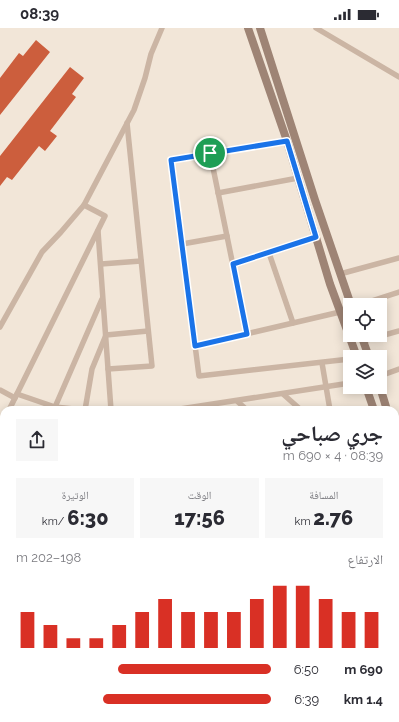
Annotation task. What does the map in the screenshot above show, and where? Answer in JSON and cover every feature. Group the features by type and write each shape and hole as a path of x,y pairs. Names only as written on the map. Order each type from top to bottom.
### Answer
{"main road":[{"path":"248,28 287,141 340,312 354,350"},
{"path":"260,28 315,200 349,298"},
{"path":"305,203 315,200"},
{"path":"368,394 373,406"},
{"path":"382,394 386,406"}],"street":[{"path":"0,326 42,252 84,205 134,110 145,78 150,54 162,28"},
{"path":"316,28 399,77"},
{"path":"108,369 152,366 127,122"},
{"path":"287,141 171,160 199,376 343,360"},
{"path":"210,153 247,334"},
{"path":"218,193 298,178"},
{"path":"11,406 105,216 84,205"},
{"path":"98,230 111,406"},
{"path":"182,244 227,236"},
{"path":"233,264 316,237"},
{"path":"269,253 293,323"},
{"path":"340,274 399,258"},
{"path":"101,264 141,261"},
{"path":"381,298 399,292"},
{"path":"55,406 103,298"},
{"path":"195,346 340,312"},
{"path":"106,335 148,331"},
{"path":"387,333 399,331"},
{"path":"85,406 92,369 106,335"},
{"path":"322,363 329,406"},
{"path":"387,373 399,369"},
{"path":"205,406 343,384"},
{"path":"0,390 51,406"},
{"path":"283,394 296,406"},
{"path":"237,401 243,406"}],"building":[{"path":"36,40 50,52 0,115 0,78 19,53 23,56"},
{"path":"70,67 84,78 72,94 76,97 50,131 57,136 45,151 39,146 12,180 7,177 0,186 0,156"}],"route":[{"path":"287,141 316,237 233,264 247,334 195,346 171,160 210,153 287,141"}]}
